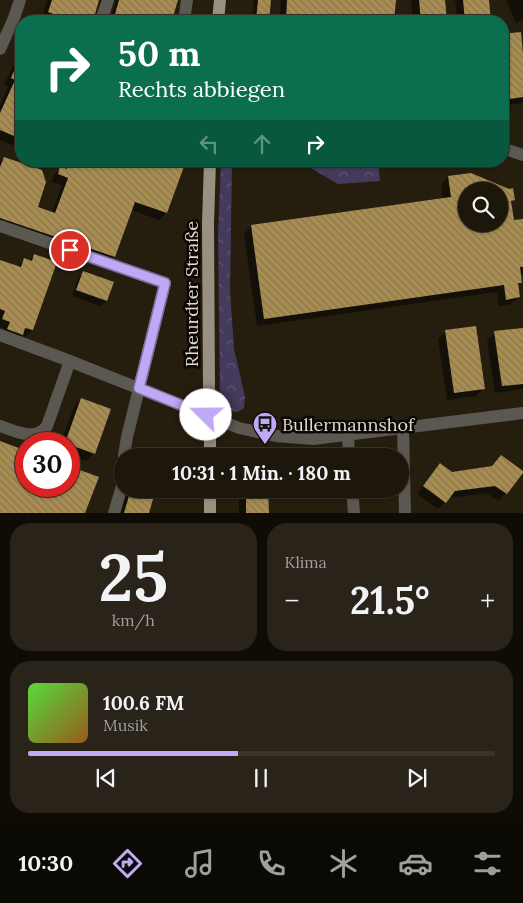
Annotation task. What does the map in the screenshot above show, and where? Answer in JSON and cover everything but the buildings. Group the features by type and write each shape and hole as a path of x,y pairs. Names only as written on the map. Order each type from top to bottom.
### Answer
{"main road":[{"path":"219,15 220,0"},
{"name":"Rheurdter Straße","path":"210,167 208,223 210,448"},
{"path":"210,498 210,513"}],"street":[{"path":"18,15 20,0"},
{"path":"103,15 108,0"},
{"path":"185,15 187,0"},
{"path":"0,49 15,25"},
{"path":"509,150 523,155"},
{"path":"0,226 165,283 125,448"},
{"path":"0,335 239,428 276,436 313,439 523,413"},
{"path":"0,426 29,435 44,431 70,361"},
{"path":"403,428 405,513"},
{"path":"348,435 349,448"},
{"path":"114,512 118,498"},
{"path":"353,498 354,513"}],"green space":[{"path":"221,167 232,167 230,291 234,349 245,397 244,408 238,412 230,411 223,403 220,392 218,235"},
{"path":"309,167 379,167 380,181 338,184"}],"place":[{"name":"Bullermannshof","path":"265,445"}],"route":[{"path":"70,250 165,283 139,388 206,415"}]}
